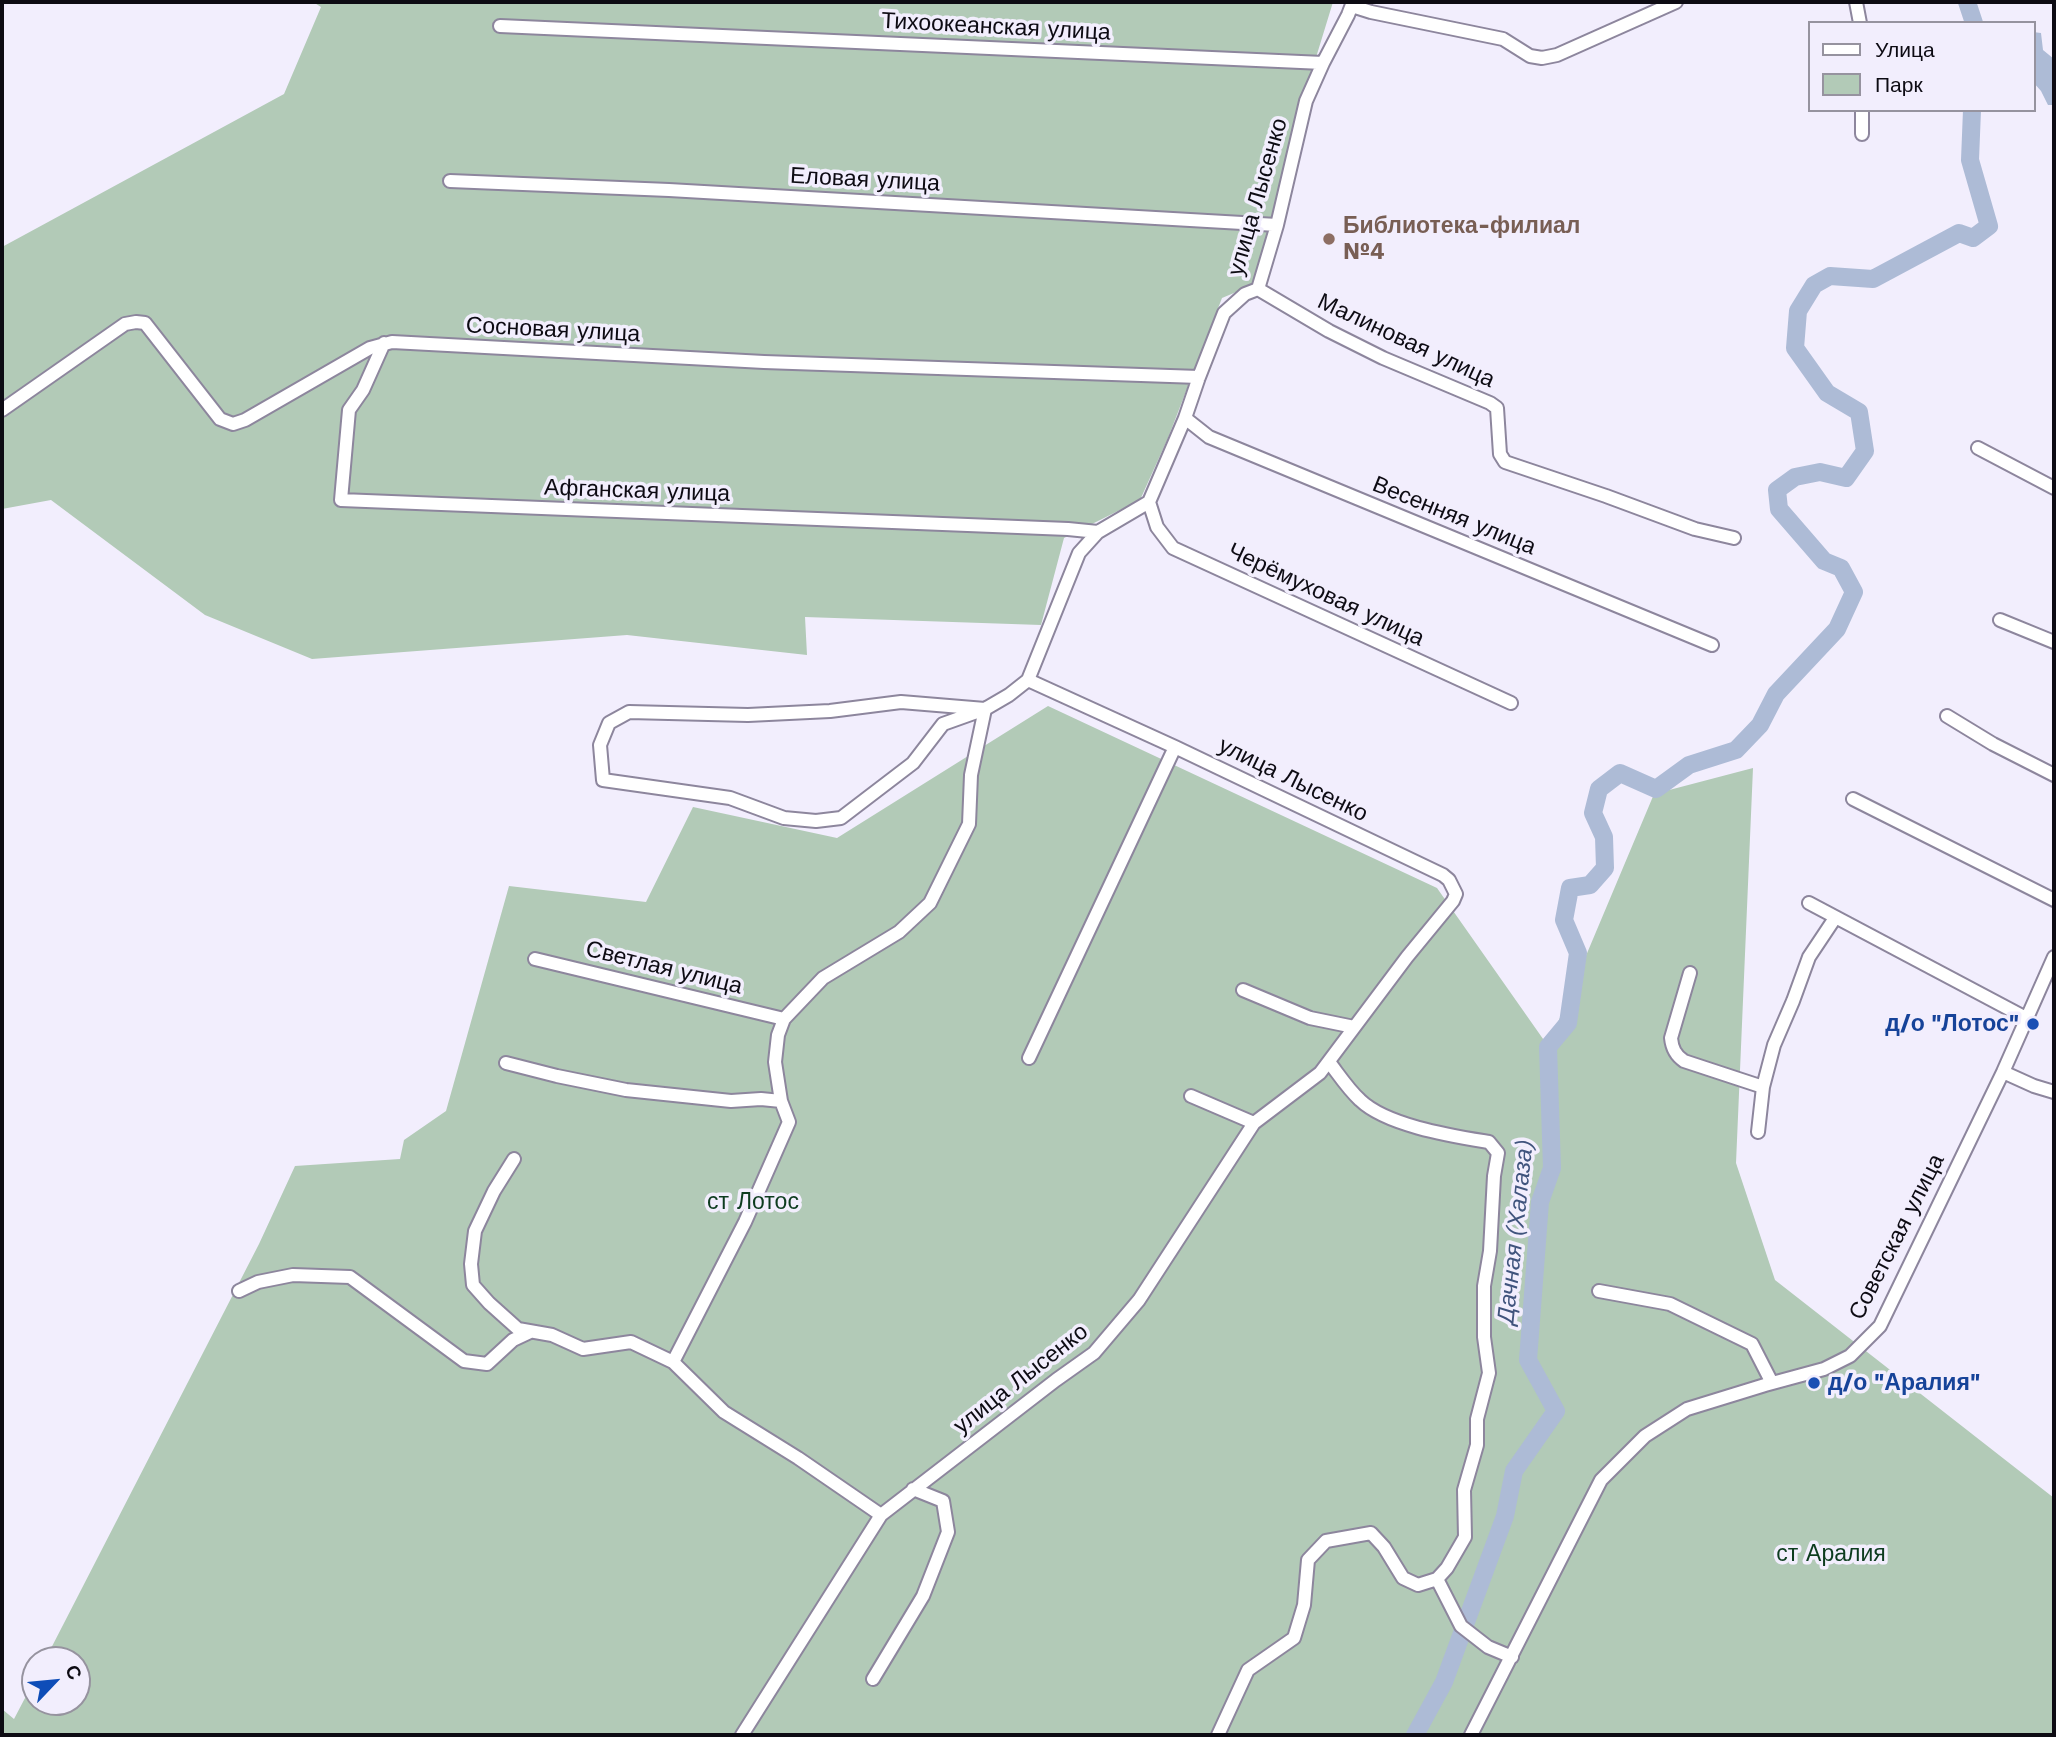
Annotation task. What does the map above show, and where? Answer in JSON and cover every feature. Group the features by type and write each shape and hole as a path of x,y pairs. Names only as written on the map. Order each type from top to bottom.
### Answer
{"street":[{"path":"1353,4 1371,12 1503,39 1530,56 1542,58 1557,55 1676,2"},
{"path":"1856,2 1860,21"},
{"name":"улица Лысенко","path":"1149,502 1185,418 1224,313 1245,294 1258,289 1277,225 1306,102 1353,4"},
{"name":"Тихоокеанская улица","path":"500,26 1323,63"},
{"path":"1862,112 1862,135"},
{"name":"Еловая улица","path":"450,181 669,190 1277,225"},
{"name":"Малиновая улица","path":"1258,289 1329,331 1383,358 1490,403 1497,408 1500,454 1505,462 1695,529 1734,538"},
{"name":"Сосновая улица","path":"2,411 125,324 136,322 145,323 220,419 233,425 370,348 384,343 764,362 1199,377"},
{"name":"Афганская улица","path":"384,343 363,390 349,410 341,500 1068,528 1098,532"},
{"name":"Весенняя улица","path":"1185,418 1209,437 1712,645"},
{"path":"1978,448 2054,488"},
{"path":"985,709 901,702 830,711 748,715 629,712 609,723 600,745 603,780 730,798 783,818 816,821 841,818 913,763 943,724 985,709 1028,680 1079,553 1098,532 1149,502"},
{"name":"Черёмуховая улица","path":"1149,502 1157,527 1172,548 1511,703"},
{"path":"2000,620 2054,642"},
{"name":"улица Лысенко","path":"742,1735 881,1516 1094,1353 1139,1300 1254,1123 1320,1073 1456,894 1443,875 1028,680"},
{"path":"673,1363 745,1222 789,1122 781,1101 775,1062 778,1035 784,1019 823,978 900,932 930,903 969,824 971,775 985,709"},
{"path":"1947,716 1993,744 2054,775"},
{"path":"1029,1058 1175,747"},
{"path":"1853,799 2054,900"},
{"path":"1809,903 2026,1018"},
{"path":"1758,1132 1763,1087 1774,1045 1809,957 1835,918"},
{"name":"Советская улица","path":"1471,1735 1601,1480 1645,1436 1687,1409 1824,1369 1850,1356 1880,1326 2003,1072 2054,957"},
{"name":"Светлая улица","path":"535,959 784,1019"},
{"path":"1690,973 1671,1038 1678,1056 1763,1087"},
{"path":"1243,990 1310,1018 1354,1027"},
{"path":"1218,1735 1248,1670 1294,1638 1304,1605 1308,1560 1326,1541 1371,1533 1384,1547 1403,1578 1418,1585 1437,1579 1447,1568 1465,1537 1464,1490 1477,1445 1476,1419 1489,1373 1484,1286 1490,1251 1494,1176 1498,1153 1489,1142 1405,1124 1375,1112 1361,1101 1329,1062"},
{"path":"506,1063 636,1091 732,1101 781,1101"},
{"path":"2003,1072 2054,1092"},
{"path":"1191,1096 1254,1123"},
{"path":"514,1159 494,1191 475,1231 471,1264 473,1285 489,1303 518,1329 552,1335 583,1349 631,1342 673,1363 724,1412 798,1458 881,1516"},
{"path":"239,1291 258,1282 293,1275 350,1276 464,1361 480,1365 486,1364 513,1340 530,1332"},
{"path":"1599,1291 1670,1304 1752,1344 1772,1383"},
{"path":"873,1679 922,1596 947,1532 943,1500 913,1489"},
{"path":"1437,1579 1461,1626 1488,1647 1512,1657"}],"green space":[{"path":"313,2 1333,2 1314,64 1260,282 1222,298 1168,438 1140,500 1064,538 1041,625 805,617 807,655 627,635 312,659 205,615 51,500 2,509 2,247 284,94 321,7"},
{"path":"1048,706 1437,888 1548,1046 1654,794 1753,768 1736,1163 1775,1280 2054,1498 2054,1735 2,1735 2,1709 14,1719 21,1706 21,1716 91,1716 91,1646 52,1646 259,1244 295,1166 400,1159 404,1140 446,1111 509,886 646,902 693,807 837,838"}],"water":[{"path":"2035,32 2041,33 2043,50 2054,59 2054,105 2048,105 2035,84"}],"waterway":[{"name":"Дачная (Халаза)","path":"1967,2 1973,21"},
{"name":"Дачная (Халаза)","path":"1415,1735 1444,1682 1505,1516 1514,1471 1556,1411 1528,1360 1540,1202 1552,1168 1548,1047 1568,1023 1578,953 1564,920 1570,888 1590,885 1605,868 1604,837 1593,813 1599,789 1620,773 1656,789 1689,765 1736,750 1760,725 1776,694 1837,629 1854,592 1841,568 1824,561 1779,509 1777,490 1795,477 1820,472 1846,478 1865,451 1859,412 1827,393 1795,348 1798,311 1814,285 1830,276 1873,279 1959,233 1973,238 1989,226 1970,160 1972,112"}],"place":[{"name":"Библиотека-филиал №4","path":"1329,239"},
{"name":"д/о \"Лотос\"","path":"2033,1024"},
{"name":"д/о \"Аралия\"","path":"1814,1383"}],"park label":[{"name":"ст Лотос","path":"753,1202"},
{"name":"ст Аралия","path":"1831,1554"}]}
